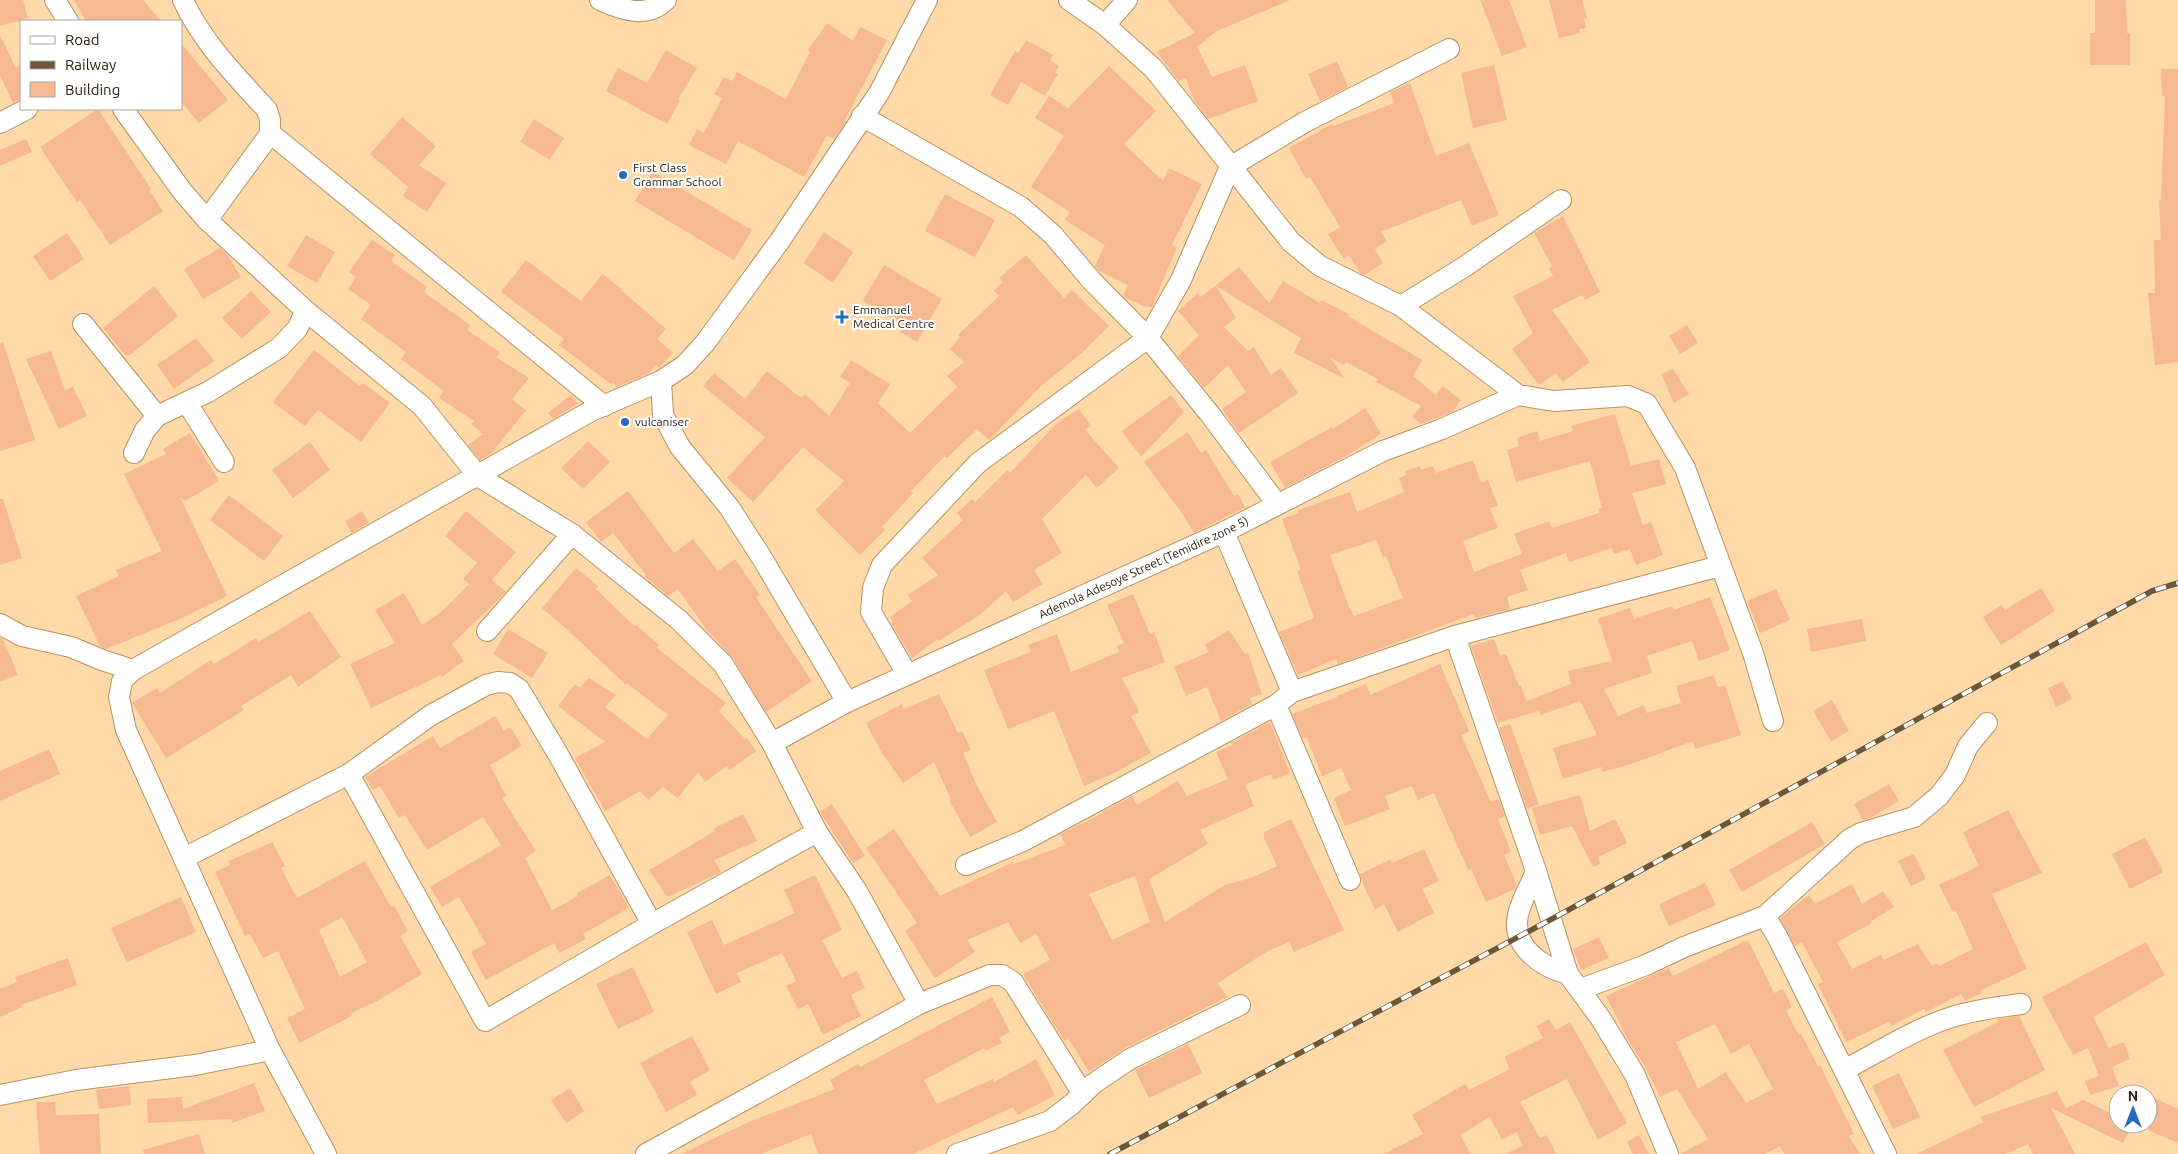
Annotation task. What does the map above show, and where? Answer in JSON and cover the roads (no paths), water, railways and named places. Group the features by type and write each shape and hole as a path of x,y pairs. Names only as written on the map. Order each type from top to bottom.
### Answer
{"street":[{"path":"55,0 67,20"},
{"path":"182,0 190,16 220,57 268,110 270,120 270,132 208,220"},
{"path":"600,0 629,11 646,12 659,7 666,0"},
{"path":"326,1154 270,1050 126,730 119,697 122,681 133,670 478,476 604,406 661,381 685,365 705,343 778,242 879,93 927,0"},
{"path":"1069,0 1105,24 1154,69 1291,242 1320,266 1401,306 1518,395 1554,401 1628,396 1647,404 1685,468 1754,653 1773,721"},
{"path":"1105,24 1127,0"},
{"path":"907,674 871,612 873,588 882,566 978,463 1148,338 1181,280 1230,167 1305,122 1449,49"},
{"path":"0,123 25,110"},
{"path":"124,110 182,192 208,220 306,311 422,406 478,476 572,534 679,620 723,664 772,743 817,832 858,891 919,1004"},
{"path":"862,116 1021,207 1053,235 1092,281 1148,338 1209,413 1277,504"},
{"path":"270,132 604,406"},
{"path":"1401,306 1464,267 1561,200"},
{"path":"134,452 145,430 157,416 208,392 279,348 298,329 306,311"},
{"path":"83,324 157,416"},
{"path":"661,381 662,415 680,447 729,508 762,558 847,702"},
{"name":"Ademola Adesoye Street (Temidire zone 5)","path":"772,743 847,702 1224,532 1384,451 1442,429 1518,395"},
{"path":"187,403 224,462"},
{"path":"1224,532 1292,692"},
{"path":"487,630 572,534"},
{"path":"966,865 1023,841 1276,705 1292,692 1455,636 1720,566"},
{"path":"0,624 22,636 71,647 133,670"},
{"path":"1455,636 1574,981 1635,1075 1668,1154"},
{"path":"184,858 350,774 431,716 486,685 498,682 510,683 519,689 558,754 652,924"},
{"path":"1276,705 1350,880"},
{"path":"1536,871 1518,914 1519,936 1530,955 1551,970 1574,981 1646,965 1684,946 1765,916 1850,839 1861,833 1914,817 1939,796 1955,775 1968,746 1987,723"},
{"path":"350,774 485,1021 652,924 817,832"},
{"path":"1765,916 1777,936 1886,1154"},
{"path":"646,1154 919,1004 990,975 1002,975 1013,982 1083,1094"},
{"path":"1844,1070 1908,1036 1951,1017 1990,1007 2021,1004"},
{"path":"957,1154 1050,1121 1093,1084 1130,1060 1240,1005"},
{"path":"0,1095 76,1080 195,1065 270,1050"}],"railway":[{"path":"1110,1154 1550,920 2152,591 2178,583"}],"place":[{"name":"First Class Grammar School","path":"623,175"},
{"name":"Emmanuel Medical Centre","path":"842,317"},
{"name":"vulcaniser","path":"625,422"}]}
